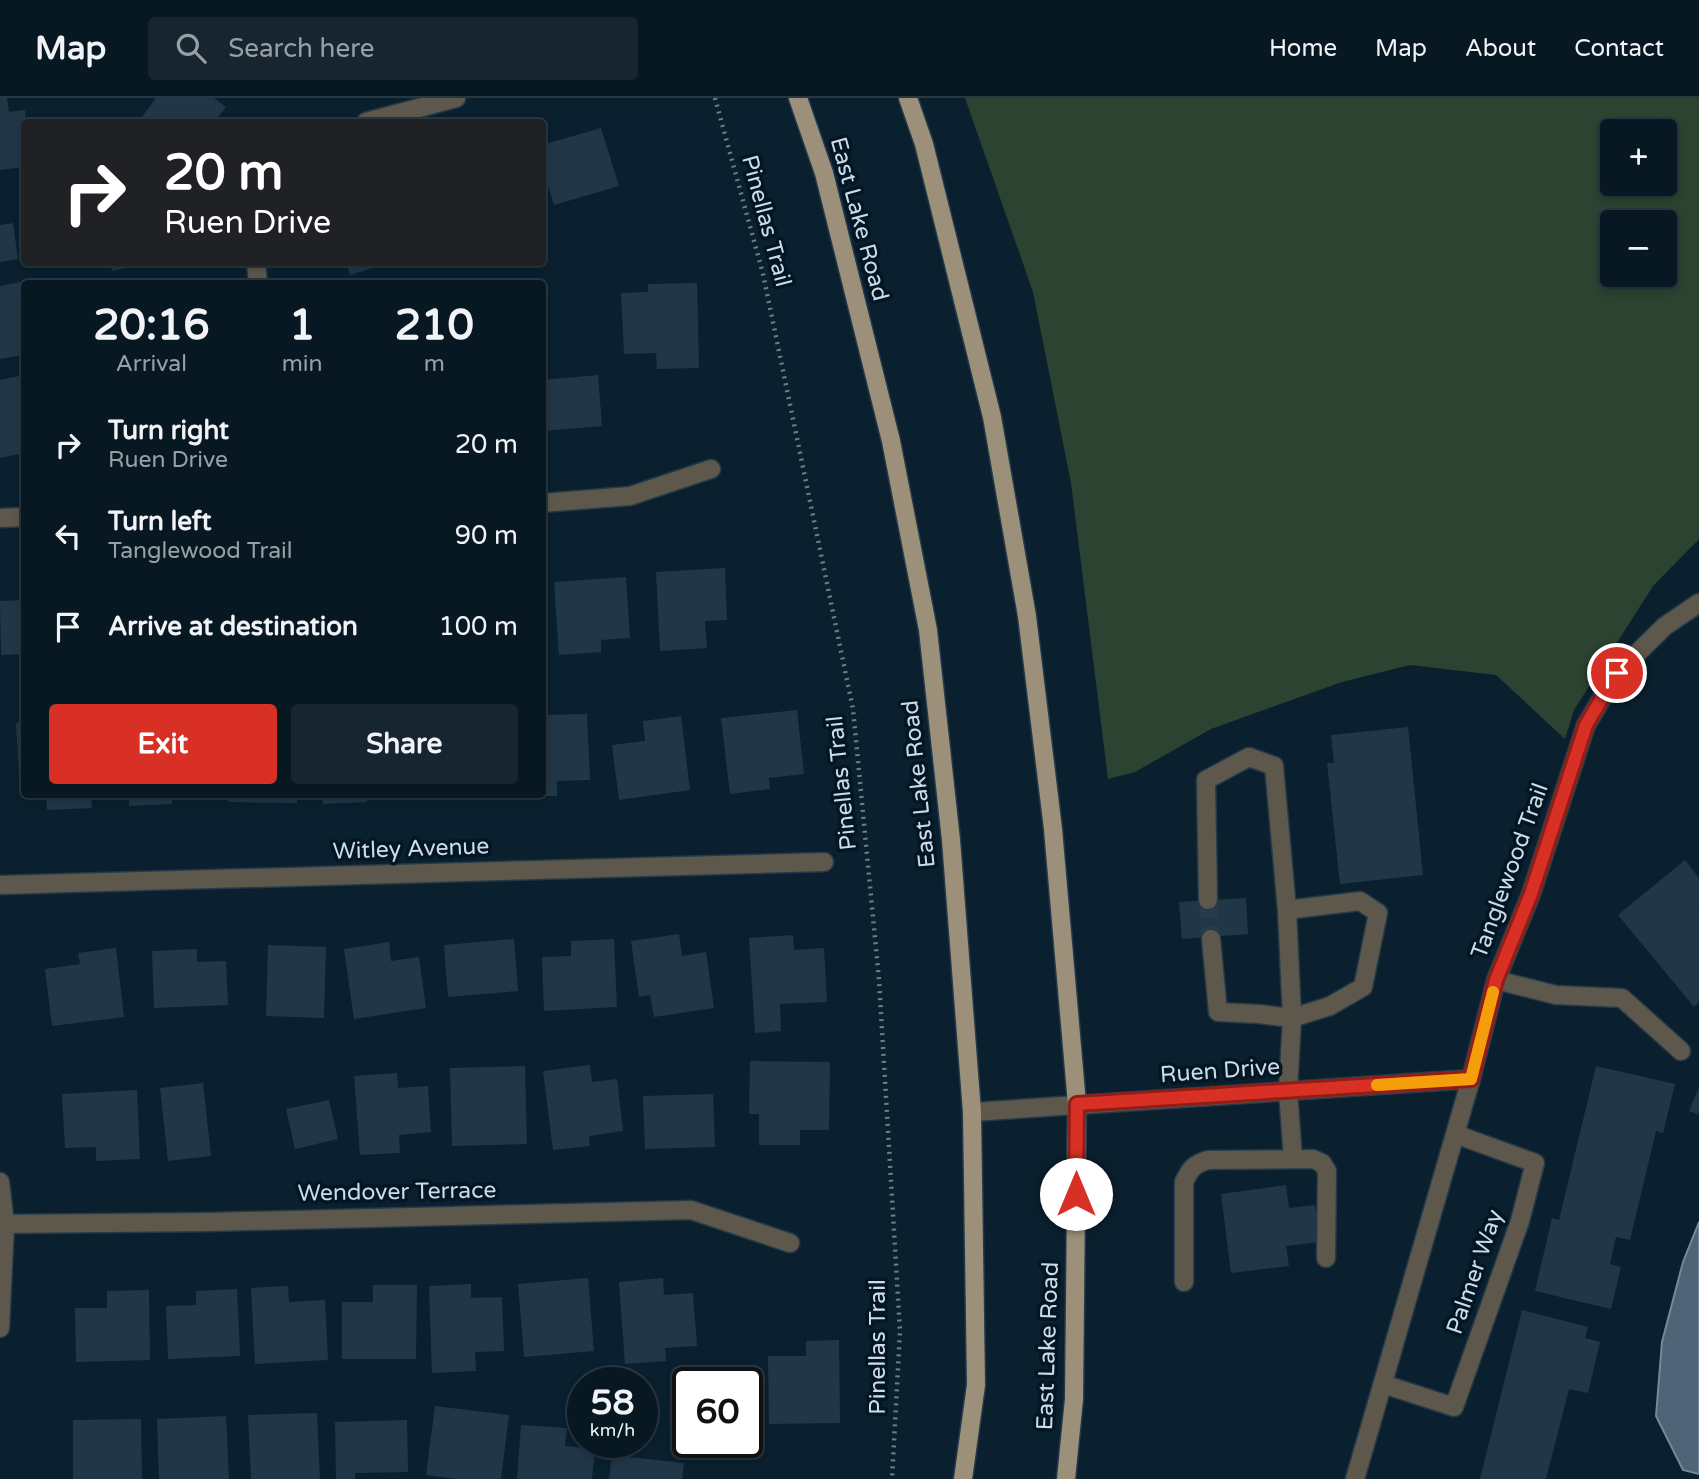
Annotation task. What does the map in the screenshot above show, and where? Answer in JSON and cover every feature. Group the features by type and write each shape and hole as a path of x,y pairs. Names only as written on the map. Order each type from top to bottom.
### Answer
{"main road":[{"name":"East Lake Road","path":"798,98 824,173 891,441 928,630 951,840 972,1112 976,1385 963,1479"},
{"name":"East Lake Road","path":"908,98 924,144 992,417 1027,616 1054,829 1077,1104 1074,1399 1066,1479"}],"street":[{"path":"377,119 456,98"},
{"path":"546,503 630,496 711,469"},
{"path":"0,518 21,517"},
{"name":"Tanglewood Trail","path":"1356,1479 1471,1079 1496,980 1531,894 1586,725 1617,673 1665,626 1699,603"},
{"path":"1208,900 1206,780 1249,757 1274,766 1287,910 1292,1018 1288,1091 1293,1159"},
{"name":"Witley Avenue","path":"0,885 824,862"},
{"path":"1211,939 1218,1013 1292,1018 1330,1006 1363,986 1378,913 1360,901 1287,910"},
{"path":"1496,980 1556,995 1622,998 1681,1051"},
{"name":"Ruen Drive","path":"972,1112 1471,1079"},
{"name":"Palmer Way","path":"1383,1384 1454,1407 1520,1221 1535,1163 1455,1134"},
{"path":"1184,1282 1184,1182 1190,1169 1208,1160 1313,1159 1322,1163 1327,1171 1326,1258"},
{"path":"0,1182 3,1224 0,1328"},
{"name":"Wendover Terrace","path":"3,1224 209,1222 691,1210 790,1242"}],"path":[{"name":"Pinellas Trail","path":"715,98 764,274 853,709 879,980 900,1331 892,1479"}],"green space":[{"path":"965,98 1699,98 1699,539 1653,586 1574,710 1565,739 1496,675 1410,665 1342,682 1211,729 1135,772 1108,779 1071,483 1033,292"}],"water":[{"path":"1699,1222 1699,1474 1683,1470 1656,1416 1662,1342 1683,1262"}],"building":[{"path":"0,98 7,98 9,112 25,110 26,119 21,119 21,167 0,170"},
{"path":"156,98 214,98 226,107 216,119 140,119"},
{"path":"601,128 619,186 554,205 546,180 546,144"},
{"path":"13,223 18,259 0,262 0,225"},
{"path":"111,266 135,266 112,271"},
{"path":"347,266 378,266 350,275"},
{"path":"21,282 21,356 0,359 0,286"},
{"path":"697,283 699,368 657,369 656,353 624,354 621,293 648,292 648,284"},
{"path":"598,375 602,426 546,431 546,380"},
{"path":"21,376 21,454 0,458 0,380"},
{"path":"725,568 727,620 705,621 707,648 660,651 656,572"},
{"path":"626,577 630,638 601,640 601,652 559,655 554,582"},
{"path":"21,600 21,654 1,655 0,601"},
{"path":"797,710 804,774 769,778 770,789 730,794 721,718"},
{"path":"587,714 590,780 557,781 557,796 546,796 546,715"},
{"path":"681,716 690,790 619,800 612,745 645,741 643,721"},
{"path":"16,723 21,723 20,794"},
{"path":"1408,727 1423,875 1340,884 1327,763 1334,763 1331,735"},
{"path":"46,798 91,798 92,808 47,810"},
{"path":"129,798 172,798 172,804 129,806"},
{"path":"228,798 297,798 297,803 228,802"},
{"path":"322,798 367,798 367,802 323,804"},
{"path":"1685,860 1699,878 1699,1002 1694,1007 1618,915"},
{"path":"1246,898 1248,934 1182,939 1179,902"},
{"path":"679,934 682,956 706,952 714,1008 654,1017 650,995 639,997 631,941"},
{"path":"793,935 794,950 824,948 827,1002 780,1004 781,1031 755,1033 749,938"},
{"path":"514,939 518,991 448,997 444,945"},
{"path":"614,939 617,1007 544,1011 542,957 571,956 571,941"},
{"path":"389,942 391,961 419,957 426,1008 354,1019 344,949"},
{"path":"268,945 326,947 324,1018 266,1016"},
{"path":"116,948 124,1017 52,1026 45,969 80,964 78,953"},
{"path":"197,949 197,962 226,961 228,1005 154,1008 152,951"},
{"path":"750,1061 830,1062 829,1130 800,1130 800,1145 759,1145 759,1114 749,1114"},
{"path":"590,1065 592,1082 617,1079 623,1131 589,1136 590,1146 553,1150 543,1071"},
{"path":"525,1066 527,1144 452,1146 450,1068"},
{"path":"1596,1066 1675,1084 1663,1133 1656,1131 1630,1240 1616,1237 1610,1264 1621,1267 1611,1309 1535,1291 1552,1218 1559,1220"},
{"path":"397,1073 398,1088 428,1086 431,1132 399,1135 400,1153 360,1155 354,1076"},
{"path":"203,1083 211,1156 168,1161 160,1088"},
{"path":"1699,1087 1699,1115 1689,1111"},
{"path":"137,1090 140,1159 96,1161 96,1147 65,1148 62,1094"},
{"path":"713,1094 715,1147 645,1149 643,1096"},
{"path":"329,1100 338,1139 295,1149 286,1109"},
{"path":"1286,1185 1289,1208 1315,1205 1320,1242 1286,1246 1289,1266 1231,1273 1221,1194"},
{"path":"588,1278 594,1351 524,1357 518,1284"},
{"path":"663,1278 664,1295 693,1293 697,1346 665,1348 666,1361 625,1364 619,1282"},
{"path":"471,1284 471,1298 502,1297 504,1351 475,1352 476,1371 432,1373 429,1286"},
{"path":"373,1285 417,1285 416,1359 342,1359 342,1302 373,1302"},
{"path":"288,1286 289,1302 325,1300 328,1360 255,1364 251,1288"},
{"path":"237,1289 240,1356 168,1359 166,1306 196,1305 196,1291"},
{"path":"149,1290 150,1360 76,1362 75,1308 107,1308 107,1291"},
{"path":"1522,1310 1588,1327 1585,1338 1600,1342 1588,1393 1569,1389 1546,1479 1480,1479"},
{"path":"839,1340 840,1423 769,1424 768,1356 806,1356 806,1341"},
{"path":"435,1406 509,1415 501,1479 457,1479 426,1475"},
{"path":"317,1413 320,1479 251,1479 248,1415"},
{"path":"226,1416 229,1479 159,1479 157,1419"},
{"path":"141,1419 142,1479 73,1479 73,1420"},
{"path":"407,1420 408,1472 355,1473 355,1479 336,1479 335,1422"},
{"path":"521,1425 567,1428 567,1458 594,1458 592,1479 517,1479"},
{"path":"612,1458 684,1463 682,1479 609,1479"}],"tunnel":[{"path":"1208,900 1211,939"}],"slow traffic":[{"path":"1377,1085 1471,1079 1493,992"}],"route":[{"path":"1076,1194 1077,1104 1471,1079 1496,980 1531,894 1586,725 1617,673"}]}
